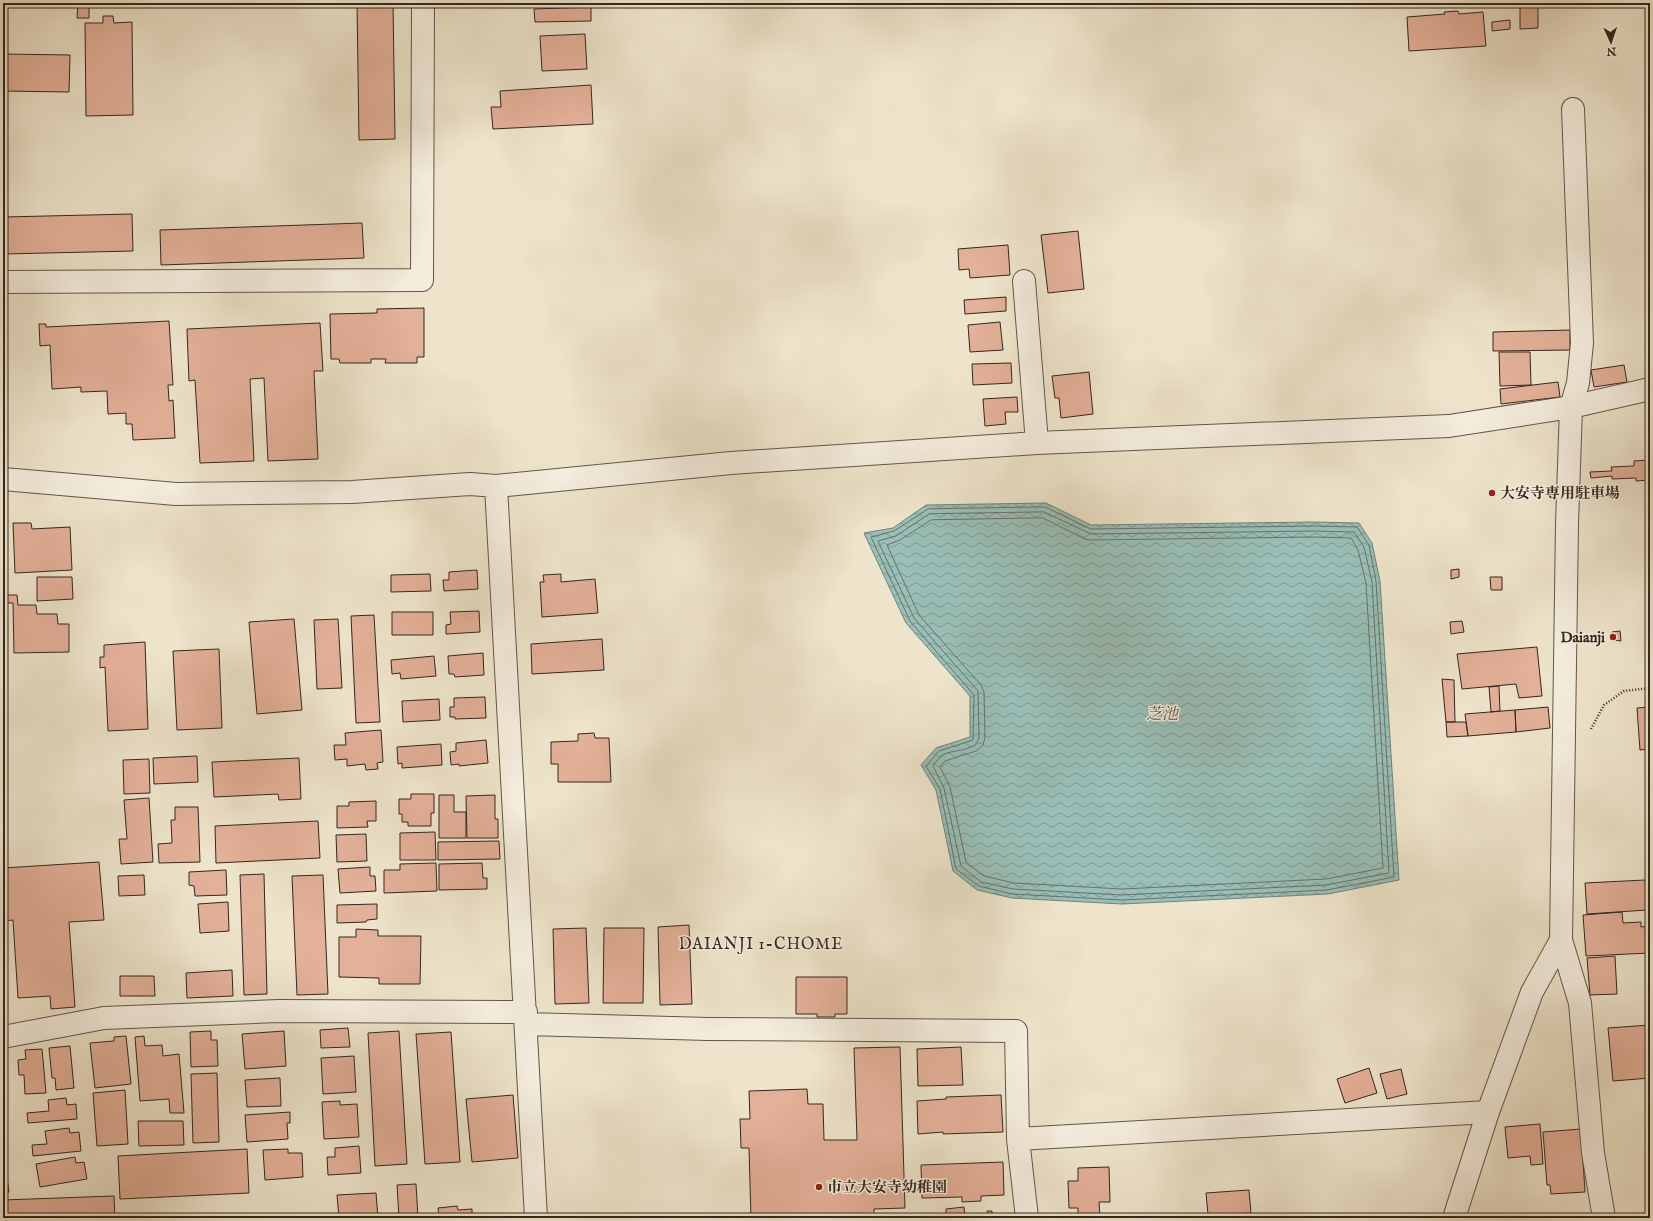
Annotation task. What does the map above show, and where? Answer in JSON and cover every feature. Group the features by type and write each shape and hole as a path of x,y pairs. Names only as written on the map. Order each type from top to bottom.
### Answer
{"street":[{"path":"3,282 422,280 423,3"},
{"path":"1573,109 1582,343 1578,383 1571,407 1566,568 1561,940 1580,1004 1594,1153 1604,1218"},
{"path":"1024,281 1036,443"},
{"path":"3,479 176,494 352,492 470,484 496,486 731,463 1036,443 1449,426 1571,407 1648,389"},
{"path":"496,486 536,1218"},
{"path":"1454,1218 1488,1112 1532,992 1561,940"},
{"path":"3,1037 104,1018 278,1011 526,1018 708,1029 1016,1031 1018,1139 1027,1218"},
{"path":"1018,1139 1488,1112"}],"path":[{"path":"1648,389 1650,491"},
{"path":"1563,751 1588,735 1604,705 1624,692 1650,688"}],"water":[{"name":"芝池","path":"1046,503 1091,525 1313,522 1359,523 1372,543 1380,581 1399,880 1328,894 1122,904 1012,898 977,890 953,871 936,790 921,765 936,748 970,737 970,696 906,623 864,533 893,528 926,505"}],"building":[{"path":"78,3 89,3 89,18 77,18"},
{"path":"357,3 393,3 395,139 359,140"},
{"path":"1520,4 1538,4 1538,28 1520,29"},
{"path":"591,7 591,21 535,22 534,9"},
{"path":"1458,11 1459,14 1483,12 1486,46 1409,51 1407,17 1445,14 1444,12"},
{"path":"103,16 113,16 114,23 132,22 133,115 86,116 85,23 103,23"},
{"path":"1510,20 1510,29 1492,31 1492,22"},
{"path":"585,34 587,69 542,71 540,36"},
{"path":"3,54 70,55 69,92 3,91"},
{"path":"591,85 593,124 493,129 491,107 501,107 500,91"},
{"path":"132,214 133,251 3,254 3,217"},
{"path":"362,223 364,258 161,265 160,230"},
{"path":"1078,231 1084,289 1048,293 1041,235"},
{"path":"1008,245 1010,275 970,278 969,269 959,270 958,249"},
{"path":"1006,297 1006,311 965,314 964,300"},
{"path":"424,308 424,357 417,357 417,363 385,363 386,359 371,359 371,363 340,363 339,359 331,359 330,314 377,313 377,309"},
{"path":"169,321 173,385 168,385 169,401 173,400 175,438 133,440 132,424 126,424 126,413 108,414 107,391 81,392 81,387 52,389 50,345 40,346 39,324 46,324 46,327"},
{"path":"1000,322 1003,350 970,352 968,325"},
{"path":"320,323 323,371 314,371 318,459 268,461 264,378 250,379 254,461 200,463 195,380 189,381 187,329"},
{"path":"1570,330 1570,350 1493,351 1493,332"},
{"path":"1499,352 1530,352 1531,385 1500,386"},
{"path":"1011,363 1012,383 973,385 972,364"},
{"path":"1624,365 1627,382 1594,387 1591,370"},
{"path":"1089,372 1093,414 1061,418 1059,398 1055,398 1052,376"},
{"path":"1558,382 1560,397 1501,404 1500,389"},
{"path":"1017,397 1018,412 1005,412 1006,424 985,426 983,399"},
{"path":"1650,460 1650,480 1636,481 1636,478 1612,479 1612,476 1591,478 1590,472 1612,471 1611,467 1634,466 1634,461"},
{"path":"13,523 31,523 32,529 70,527 72,570 15,573"},
{"path":"1459,569 1459,577 1451,579 1451,570"},
{"path":"477,570 478,589 444,591 443,580 449,580 449,572"},
{"path":"430,574 431,591 391,592 391,575"},
{"path":"561,574 561,582 595,579 598,613 542,617 540,582 544,582 543,575"},
{"path":"37,577 72,577 73,599 37,601"},
{"path":"1490,577 1502,577 1502,590 1491,590"},
{"path":"3,595 17,595 18,605 36,605 37,614 57,614 58,624 69,624 69,652 14,653 13,603 5,603 5,610 3,610"},
{"path":"479,611 480,632 446,634 446,625 451,624 450,612"},
{"path":"392,612 433,612 433,635 392,635"},
{"path":"374,615 380,722 356,723 351,616"},
{"path":"294,619 302,710 257,714 249,622"},
{"path":"338,619 342,688 317,689 314,620"},
{"path":"1462,621 1464,632 1451,634 1450,622"},
{"path":"1620,631 1621,641 1612,640 1612,632"},
{"path":"602,639 604,670 532,674 531,644"},
{"path":"145,642 148,729 108,731 105,667 100,668 100,657 104,657 104,645"},
{"path":"1537,647 1542,696 1519,698 1516,684 1462,689 1457,654"},
{"path":"219,649 222,728 177,730 173,651"},
{"path":"483,653 484,675 455,677 454,674 449,674 448,656"},
{"path":"434,656 436,676 401,679 400,673 392,674 391,660"},
{"path":"1442,679 1454,680 1455,722 1446,722"},
{"path":"1499,686 1500,711 1491,712 1489,687"},
{"path":"485,697 486,718 455,719 455,717 450,717 450,707 454,707 454,698"},
{"path":"439,699 440,720 403,722 402,701"},
{"path":"1548,707 1550,728 1516,732 1515,710"},
{"path":"1650,707 1650,749 1640,750 1637,708"},
{"path":"1515,710 1516,732 1468,736 1465,714"},
{"path":"1446,722 1466,722 1468,736 1447,737"},
{"path":"381,730 383,762 377,763 378,769 366,770 365,764 347,766 347,759 335,760 334,745 346,745 345,733"},
{"path":"594,733 595,738 609,738 611,782 558,782 558,764 551,764 551,742 578,741 578,734"},
{"path":"486,740 488,763 459,766 459,764 451,765 450,752 456,751 456,743"},
{"path":"441,744 442,765 402,768 402,763 398,764 397,747"},
{"path":"197,756 198,782 154,784 153,758"},
{"path":"299,758 301,799 279,800 278,794 214,797 212,762"},
{"path":"149,759 150,793 124,794 123,760"},
{"path":"411,794 434,794 434,813 431,813 431,826 408,826 408,822 402,822 402,814 399,814 399,799 411,799"},
{"path":"439,795 454,795 454,812 466,812 466,838 439,838"},
{"path":"495,795 495,819 498,819 498,838 467,838 466,796"},
{"path":"149,798 153,862 121,864 119,839 127,839 124,800"},
{"path":"376,801 376,821 367,821 368,827 337,828 337,806 349,806 349,802"},
{"path":"175,807 198,807 200,862 159,863 158,844 172,843 171,820 175,820"},
{"path":"318,821 320,858 216,863 215,826"},
{"path":"435,832 436,860 400,860 400,833"},
{"path":"366,834 367,861 337,862 336,835"},
{"path":"499,841 500,859 438,860 438,842"},
{"path":"99,862 104,920 69,922 75,1007 51,1009 50,996 18,998 13,920 3,921 3,868"},
{"path":"436,863 437,891 384,893 384,870 400,870 400,864"},
{"path":"482,863 483,878 487,878 487,889 439,890 439,864"},
{"path":"370,867 370,876 375,876 376,891 340,893 338,869"},
{"path":"226,870 227,895 195,896 194,886 189,885 189,872"},
{"path":"264,874 267,994 244,995 240,875"},
{"path":"144,875 145,895 119,896 118,876"},
{"path":"323,875 328,994 297,995 292,876"},
{"path":"1645,880 1647,910 1587,914 1585,883"},
{"path":"228,902 229,931 200,933 198,904"},
{"path":"377,904 377,919 367,920 366,922 337,923 337,905"},
{"path":"1622,912 1623,923 1641,922 1641,927 1650,926 1650,953 1586,956 1583,915"},
{"path":"689,925 692,1004 660,1005 658,927"},
{"path":"586,928 589,1003 555,1004 553,929"},
{"path":"604,928 644,928 643,1003 603,1003"},
{"path":"356,929 378,930 378,936 421,936 420,984 379,984 379,978 339,977 339,937 356,937"},
{"path":"1615,956 1617,994 1590,995 1587,958"},
{"path":"232,970 233,996 187,998 186,973"},
{"path":"120,976 154,976 155,996 120,996"},
{"path":"796,977 847,977 847,1014 835,1014 835,1017 817,1017 817,1014 796,1014"},
{"path":"1650,1025 1650,1078 1613,1081 1608,1028"},
{"path":"348,1028 350,1047 321,1048 320,1030"},
{"path":"211,1031 211,1040 217,1040 218,1066 191,1067 190,1032"},
{"path":"284,1031 286,1066 245,1069 242,1034"},
{"path":"399,1031 407,1164 375,1166 368,1033"},
{"path":"451,1032 460,1162 425,1164 416,1034"},
{"path":"126,1036 131,1084 95,1088 90,1043 114,1041 114,1037"},
{"path":"144,1036 145,1046 162,1045 163,1056 179,1054 184,1113 170,1113 169,1099 140,1101 135,1037"},
{"path":"70,1046 74,1088 56,1090 55,1078 52,1078 49,1048"},
{"path":"900,1047 905,1208 874,1209 874,1218 751,1218 749,1148 741,1148 740,1119 750,1119 749,1091 807,1089 808,1104 823,1104 824,1140 857,1140 854,1048"},
{"path":"961,1047 963,1085 918,1086 917,1049"},
{"path":"42,1049 46,1093 25,1094 24,1075 19,1075 18,1060 26,1059 25,1050"},
{"path":"354,1056 356,1092 323,1094 321,1058"},
{"path":"1369,1068 1377,1093 1345,1103 1337,1079"},
{"path":"1401,1069 1407,1094 1387,1099 1380,1074"},
{"path":"217,1073 219,1142 193,1143 191,1074"},
{"path":"280,1078 281,1106 247,1107 245,1080"},
{"path":"125,1090 128,1144 97,1146 93,1093"},
{"path":"513,1095 518,1158 472,1162 466,1099"},
{"path":"1001,1095 1003,1132 943,1134 943,1132 918,1134 917,1101 946,1099 946,1097"},
{"path":"66,1098 67,1105 76,1104 77,1119 28,1123 27,1113 49,1111 48,1100"},
{"path":"340,1101 340,1105 357,1104 359,1137 324,1139 322,1102"},
{"path":"290,1112 290,1123 287,1123 288,1139 247,1142 245,1115"},
{"path":"138,1121 183,1121 184,1145 139,1146"},
{"path":"1540,1124 1543,1164 1531,1165 1530,1156 1508,1158 1505,1127"},
{"path":"69,1128 70,1133 79,1132 81,1151 33,1156 32,1145 47,1144 45,1131"},
{"path":"1581,1129 1585,1192 1551,1194 1550,1185 1547,1185 1543,1132"},
{"path":"359,1146 361,1173 328,1175 327,1157 335,1157 335,1148"},
{"path":"247,1149 249,1193 120,1199 118,1156"},
{"path":"288,1149 288,1153 302,1153 303,1177 265,1180 263,1150"},
{"path":"75,1157 76,1163 84,1162 87,1179 40,1187 36,1164"},
{"path":"1003,1162 1004,1195 981,1196 981,1201 962,1202 962,1197 922,1198 921,1165"},
{"path":"1109,1167 1110,1202 1099,1202 1100,1218 1078,1218 1078,1208 1069,1208 1068,1181 1078,1181 1078,1168"},
{"path":"3,1178 7,1178 9,1192 3,1193"},
{"path":"416,1184 418,1218 399,1218 397,1185"},
{"path":"1249,1190 1251,1213 1208,1215 1206,1193"},
{"path":"376,1193 378,1218 339,1218 337,1195"},
{"path":"114,1196 115,1218 3,1218 3,1200"},
{"path":"457,1206 458,1210 472,1209 472,1218 439,1218 438,1208"},
{"path":"964,1207 965,1218 946,1218 946,1209"},
{"path":"987,1211 992,1211 992,1214 1004,1214 1004,1218 978,1218 988,1217"},
{"path":"1432,1216 1432,1218 1401,1218"}],"place":[{"name":"大安寺専用駐車場","path":"1492,493"},
{"name":"Daianji","path":"1613,637"},
{"name":"市立大安寺幼稚園","path":"819,1187"}],"district":[{"name":"DAIANJI 1-CHOME","path":"761,943"}]}
